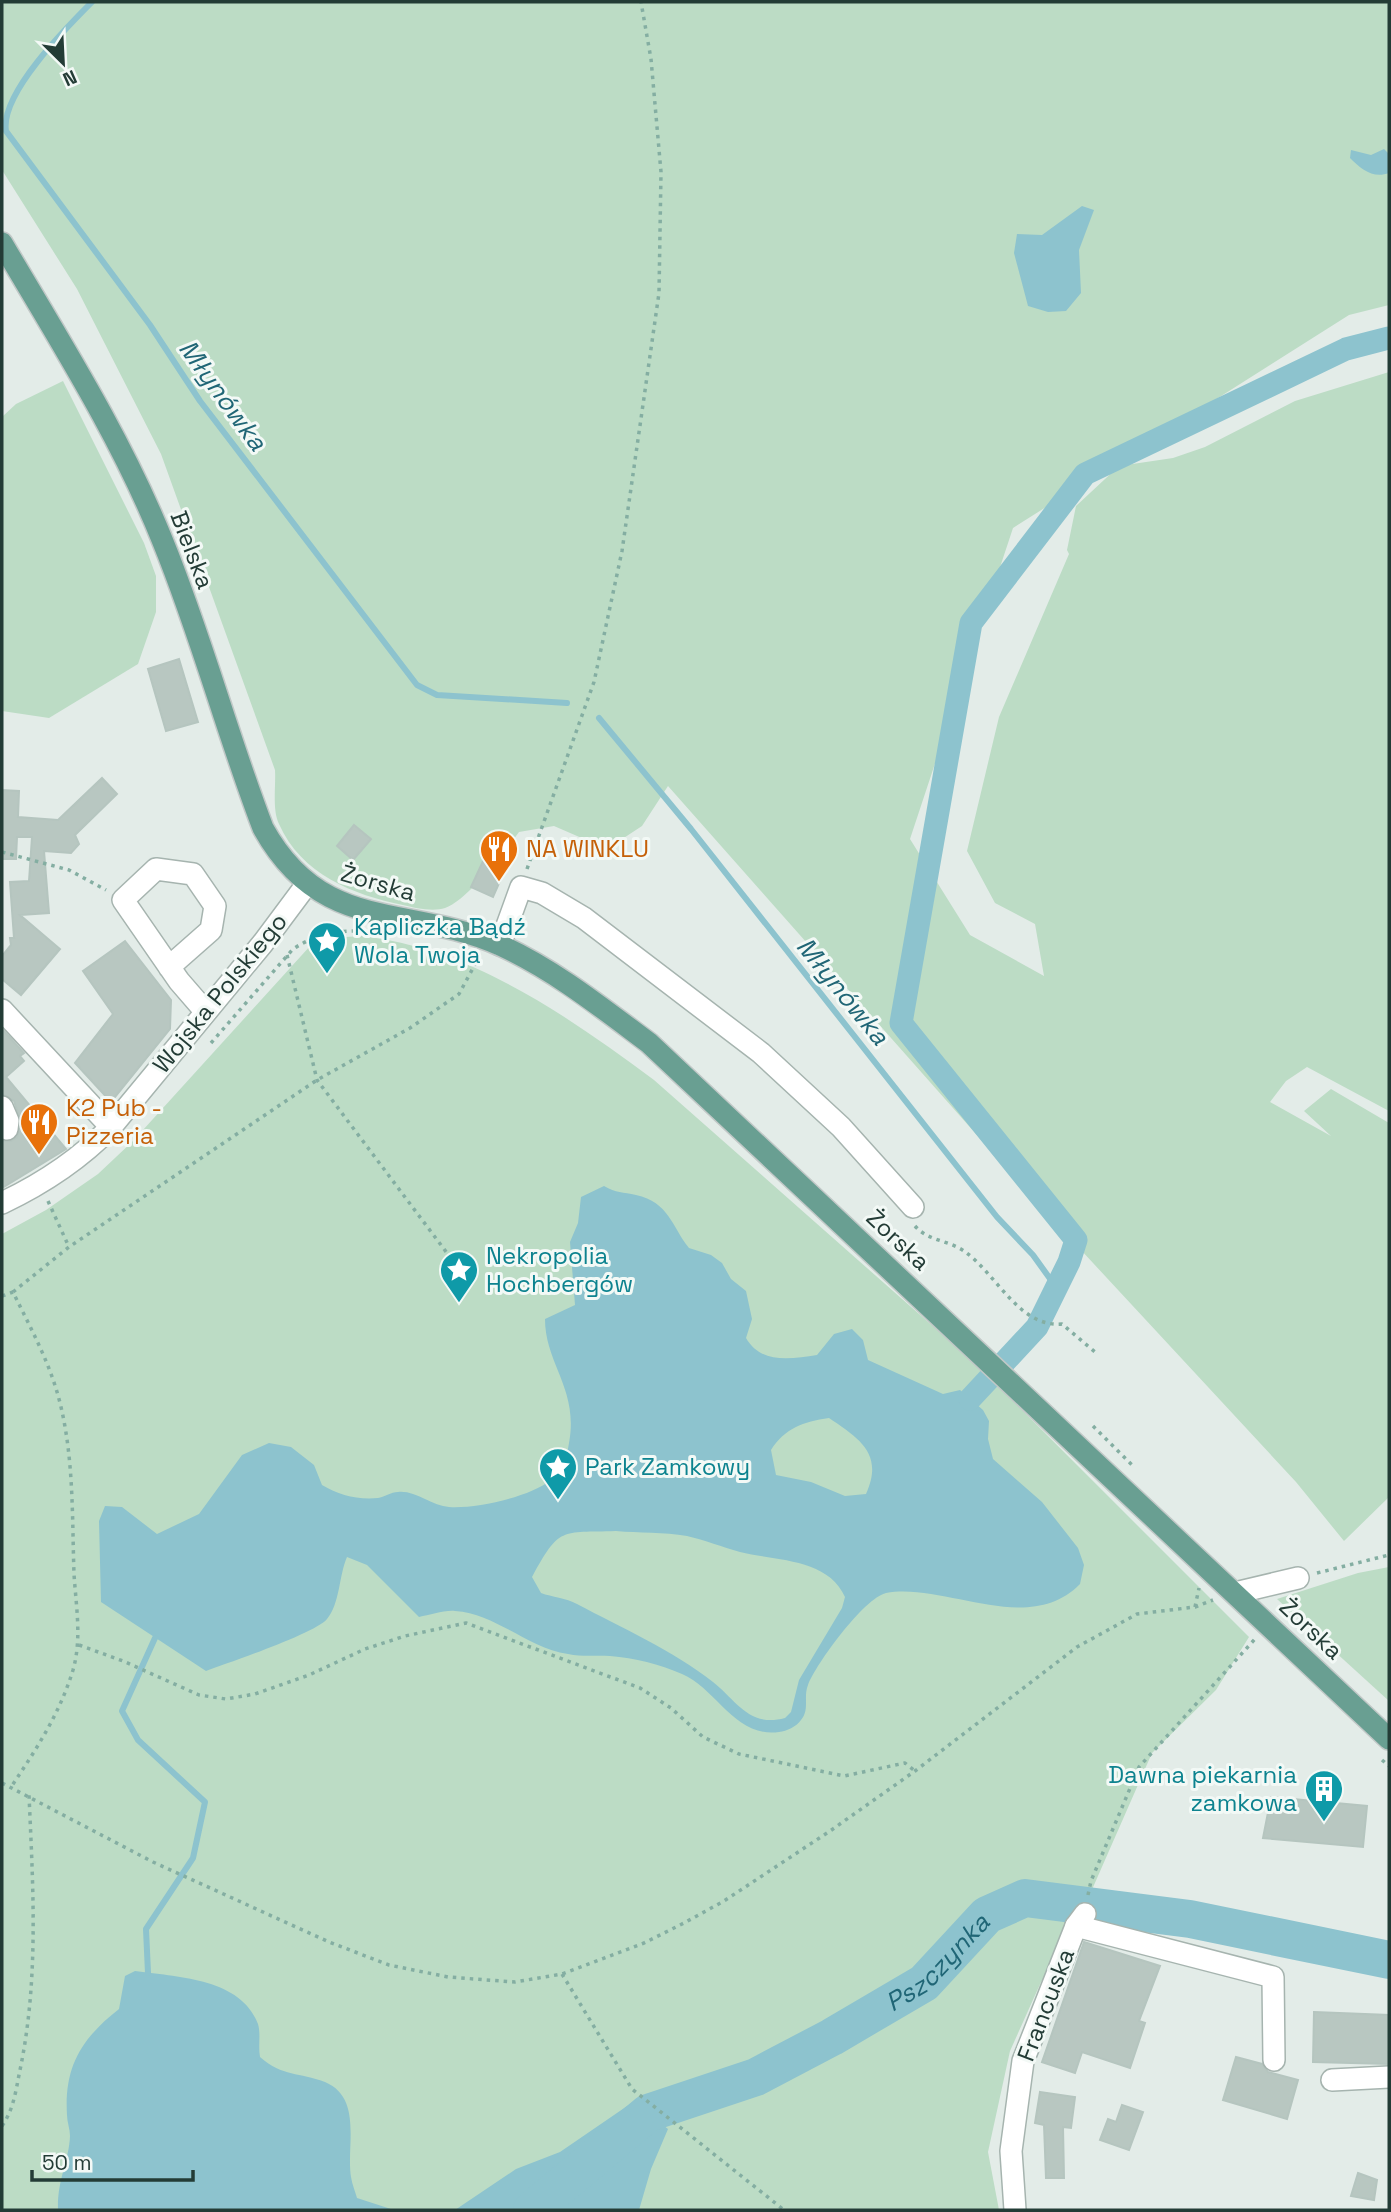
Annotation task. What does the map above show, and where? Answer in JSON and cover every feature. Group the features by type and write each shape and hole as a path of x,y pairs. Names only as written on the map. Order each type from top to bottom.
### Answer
{"main road":[{"name":"Bielska","path":"2,243 104,419 136,481 163,543 263,828 278,855 307,884"},
{"name":"Żorska","path":"307,884 361,911 465,932 500,945 535,962 649,1043 1389,1739"}],"street":[{"path":"169,967 211,930 215,905 193,874 156,869 123,900 169,967 205,1012"},
{"name":"Wojska Polskiego","path":"2,1203 39,1185 97,1141 111,1127 263,943 307,884"},
{"path":"500,945 521,887 542,893 584,918 761,1053 841,1127 913,1216"},
{"path":"2,1010 111,1127"},
{"path":"2,1107 8,1121 7,1129"},
{"path":"1235,1593 1298,1578"},
{"name":"Francuska","path":"1015,2210 1012,2151 1023,2060 1080,1920 1273,1977 1274,2060"},
{"path":"1332,2080 1389,2077"}],"path":[{"path":"521,887 594,682 622,551 659,293 661,172 651,59 641,2"},
{"path":"2,852 69,870 123,900"},
{"path":"206,1047 287,956 308,939 333,931 364,930"},
{"path":"2,1296 12,1292 69,1247 317,1080 410,1028 459,994 479,955"},
{"path":"287,956 317,1080 459,1269"},
{"path":"57,1195 48,1201 69,1247"},
{"path":"913,1216 922,1234 963,1250 1031,1317 1047,1326 1062,1324 1094,1352"},
{"path":"11,1787 53,1721 73,1670 79,1645 72,1500 59,1399 42,1349 12,1292"},
{"path":"1093,1426 1141,1474"},
{"path":"1298,1578 1389,1555"},
{"path":"1195,1607 1200,1583"},
{"path":"2,1783 153,1862 329,1942 389,1965 448,1977 515,1982 562,1974 644,1943 724,1901 915,1771 1077,1647 1137,1614 1195,1607 1235,1593"},
{"path":"79,1645 123,1661 149,1675 199,1695 236,1697 255,1694 309,1675 375,1645 466,1623 640,1688 671,1708 703,1737 739,1754 844,1776 905,1763 915,1771"},
{"path":"1091,1881 1139,1766 1255,1639"},
{"path":"2,2126 14,2101 30,2010 34,1937 29,1796"},
{"path":"562,1974 632,2089 784,2210"}],"green space":[{"path":"2,2 1389,2 1389,305 1349,315 1013,528 910,839 970,935 1044,976 1035,924 995,903 967,851 999,717 1069,554 1067,550 1076,506 1119,466 1173,458 1205,447 1295,401 1389,372 1389,1111 1307,1067 1286,1081 1270,1102 1331,1136 1304,1111 1331,1089 1389,1123 1389,1497 1344,1541 1296,1482 1030,1195 668,786 642,826 607,849 554,826 519,832 475,886 454,903 440,909 418,908 366,895 330,880 301,856 279,824 275,805 275,770 161,454 77,289 2,170"},
{"path":"63,381 144,543 156,576 156,612 138,664 49,718 2,711 2,417 16,404"},
{"name":"Park Zamkowy","path":"362,936 403,943 442,955 517,988 587,1032 654,1080 978,1366 1249,1637 1216,1690 1152,1753 1076,1926 1041,1982 1010,2051 988,2152 999,2210 2,2210 2,1234 46,1210 98,1174 133,1141 311,945 329,938"},
{"path":"1389,1567 1389,1701 1277,1599 1358,1573"}],"water":[{"path":"1384,149 1389,154 1389,173 1383,175 1363,169 1350,158 1351,150 1371,155"},
{"path":"1082,206 1094,210 1079,250 1081,293 1066,311 1048,312 1028,306 1014,253 1017,234 1042,235"},
{"path":"604,1186 647,1198 663,1209 689,1248 711,1255 722,1263 731,1279 746,1291 752,1319 746,1338 760,1352 777,1358 817,1355 834,1334 852,1329 863,1340 868,1360 943,1394 960,1390 983,1410 989,1421 988,1439 993,1459 1042,1502 1078,1548 1084,1565 1080,1584 1059,1599 1036,1606 1011,1607 934,1594 886,1593 866,1607 842,1633 820,1662 808,1685 804,1716 797,1725 779,1732 750,1728 694,1681 665,1667 629,1658 573,1655 553,1651 470,1613 451,1611 419,1617 367,1565 347,1557 334,1606 320,1625 206,1671 101,1602 99,1521 105,1506 122,1507 157,1534 199,1514 242,1455 269,1443 291,1447 314,1465 322,1485 356,1497 378,1498 404,1492 443,1506 473,1506 516,1497 551,1480 565,1458 571,1424 566,1392 546,1335 545,1319 575,1305 570,1242 578,1223 581,1197","holes":["829,1418 866,1449 872,1468 866,1494 845,1496 811,1482 776,1475 771,1450 776,1442 796,1427","616,1531 687,1536 740,1552 799,1563 814,1568 837,1584 845,1597 842,1608 799,1680 791,1712 785,1718 773,1720 752,1716 713,1682 664,1650 573,1602 541,1593 532,1577 556,1541 572,1533"]},
{"path":"135,1971 206,1982 238,1997 250,2009 258,2024 260,2057 276,2068 325,2082 337,2089 349,2111 351,2177 357,2198 394,2210 58,2210 59,2189 70,2136 67,2098 72,2068 85,2042 119,2009 125,1976"},
{"path":"633,2102 668,2129 651,2169 639,2210 455,2210 516,2169 560,2152"}],"building":[{"path":"179,659 198,722 166,731 148,669"},
{"path":"102,778 117,794 75,835 79,844 71,853 44,851 49,913 20,915 60,949 21,995 2,979 2,956 11,945 10,938 14,938 10,882 29,881 32,837 17,837 16,859 2,859 2,790 19,791 18,817 58,820"},
{"path":"354,825 371,839 353,860 337,846"},
{"path":"490,846 511,856 493,897 471,887"},
{"path":"125,941 171,1000 170,1029 111,1102 75,1063 113,1014 83,971"},
{"path":"2,1029 24,1053 20,1056 24,1061 6,1077 66,1149 2,1188 2,1141 11,1141 17,1137 21,1123 14,1101 2,1094"},
{"name":"Dawna piekarnia zamkowa","path":"1271,1797 1367,1806 1363,1847 1263,1838"},
{"path":"1084,1942 1160,1966 1139,2021 1145,2023 1130,2068 1082,2052 1075,2073 1042,2062"},
{"path":"1314,2012 1389,2015 1389,2064 1313,2062"},
{"path":"1236,2057 1262,2064 1268,2072 1298,2080 1287,2119 1223,2100"},
{"path":"1040,2092 1075,2097 1071,2128 1063,2127 1064,2178 1046,2178 1044,2125 1035,2123"},
{"path":"1122,2105 1143,2112 1129,2150 1100,2140 1108,2119 1116,2122"},
{"path":"1358,2173 1377,2180 1374,2200 1351,2196"}],"waterway":[{"name":"Młynówka","path":"92,2 52,44 24,81 13,99 7,116 6,131 150,325 200,401 417,685 437,695 567,703"},
{"path":"970,1399 1037,1327 1069,1262 1076,1240 901,1023 971,623 1085,474 1346,349 1389,338"},
{"name":"Młynówka","path":"599,718 691,829 997,1217 1033,1255 1056,1287"},
{"path":"148,1973 146,1929 193,1858 205,1802 138,1740 122,1711 155,1638"},
{"name":"Pszczynka","path":"532,2210 648,2113 756,2077 832,2037 924,1983 987,1915 1025,1898 1190,1919 1389,1960"}],"place":[{"name":"NA WINKLU","path":"499,883"},
{"name":"Kapliczka Bądź Wola Twoja","path":"327,975"},
{"name":"K2 Pub - Pizzeria","path":"39,1156"},
{"name":"Nekropolia Hochbergów","path":"459,1304"},
{"name":"Park Zamkowy","path":"558,1501"},
{"name":"Dawna piekarnia zamkowa","path":"1324,1823"}]}
